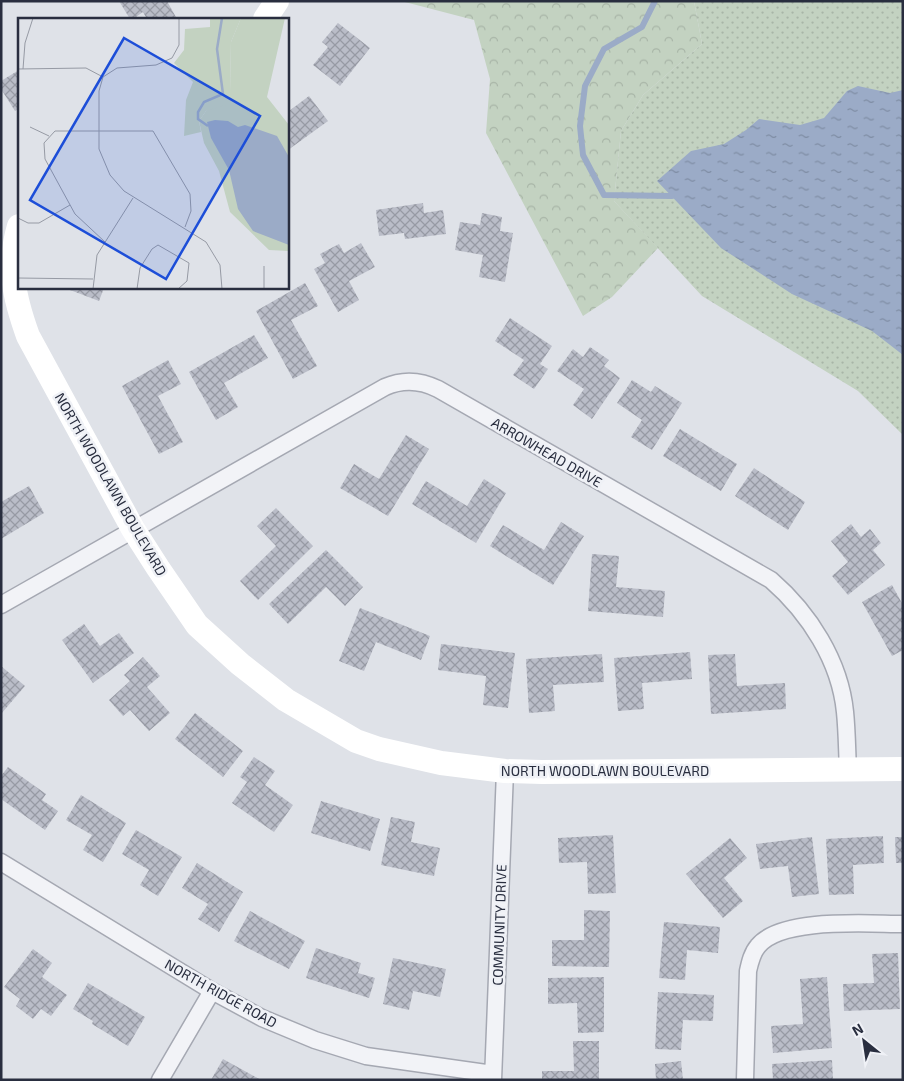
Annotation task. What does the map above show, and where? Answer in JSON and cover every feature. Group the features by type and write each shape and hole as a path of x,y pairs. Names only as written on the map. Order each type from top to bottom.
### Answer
{"street":[{"path":"266,18 278,1"},
{"name":"NORTH WOODLAWN BOULEVARD","path":"18,228 7,255 17,301 28,336 133,529 197,625 240,664 286,700 356,741 378,749 441,763 505,771 848,770 903,768"},
{"name":"ARROWHEAD DRIVE","path":"133,529 385,387 406,381 428,384 771,580 780,588 797,606 818,635 834,669 845,711 848,770"},
{"path":"1,605 133,529"},
{"name":"COMMUNITY DRIVE","path":"493,1077 505,771"},
{"name":"NORTH RIDGE ROAD","path":"1,862 212,991 271,1022 315,1040 366,1056 493,1077"},
{"path":"745,1080 748,970 751,957 758,945 768,937 785,929 803,925 903,924"},
{"path":"160,1080 212,991"}],"green space":[{"path":"401,1 694,1 702,44 643,95 621,131 614,201 658,248 612,297 583,316 486,133 490,79 474,20"},
{"path":"694,1 903,1 903,435 858,391 702,296 614,201 621,131 643,95 702,44"}],"water":[{"path":"858,86 890,93 903,90 903,355 872,331 792,294 721,248 657,181 691,151 724,144 759,119 800,125 824,118 847,91"}],"building":[{"path":"119,1 167,1 176,18 146,18 143,12 134,18 129,18"},
{"path":"338,23 370,48 340,86 313,65 328,47 322,42"},
{"path":"18,71 18,110 15,111 1,89 1,81"},
{"path":"309,96 328,121 289,149 289,111"},
{"path":"423,203 424,213 443,210 446,234 405,239 404,233 379,236 376,210"},
{"path":"482,213 502,217 500,231 513,233 505,282 479,277 483,255 455,250 460,222 480,225"},
{"path":"361,243 375,267 349,281 359,300 338,312 314,269 325,263 320,254 339,244 344,253"},
{"path":"305,283 318,306 291,320 317,366 293,379 256,311"},
{"path":"70,289 104,289 99,301"},
{"path":"510,318 552,346 540,364 548,369 534,389 513,375 524,360 495,341"},
{"path":"254,335 268,358 224,383 238,407 216,420 189,372"},
{"path":"590,347 609,360 604,366 620,378 592,419 573,405 584,389 557,371 573,349 583,357"},
{"path":"168,360 181,384 158,396 183,442 159,454 122,386"},
{"path":"632,380 651,392 655,386 682,403 652,450 631,437 642,420 617,403"},
{"path":"680,429 737,464 721,491 663,456"},
{"path":"406,435 429,449 388,516 340,488 354,464 379,479"},
{"path":"754,468 805,502 788,530 735,496"},
{"path":"484,479 506,493 476,543 412,504 426,481 467,506"},
{"path":"29,486 44,513 1,539 1,502"},
{"path":"276,508 313,546 258,600 240,581 276,546 257,526"},
{"path":"561,522 584,536 553,585 490,546 503,525 544,550"},
{"path":"851,524 861,537 870,529 881,543 873,550 885,565 848,595 832,576 848,562 831,541"},
{"path":"326,550 363,587 345,606 326,587 288,624 269,604"},
{"path":"592,554 619,556 616,587 665,591 663,617 588,611"},
{"path":"892,585 903,605 903,650 892,656 862,602"},
{"path":"360,608 430,636 421,660 376,642 364,671 339,661"},
{"path":"84,624 100,646 119,633 134,653 93,683 62,640"},
{"path":"441,644 515,653 508,708 483,705 486,676 438,670"},
{"path":"690,652 692,679 642,683 644,709 618,711 614,658"},
{"path":"602,654 604,682 553,685 555,711 529,713 526,659"},
{"path":"735,654 737,686 785,683 786,709 711,714 708,655"},
{"path":"143,657 160,676 147,687 170,713 149,731 130,710 123,716 109,700 130,681 124,675"},
{"path":"1,666 25,686 1,714"},
{"path":"195,713 243,751 223,777 175,739"},
{"path":"254,757 275,771 265,785 293,805 274,832 232,803 247,782 240,777"},
{"path":"8,767 46,794 42,800 58,811 45,830 1,799 1,776"},
{"path":"81,795 126,823 103,862 83,850 92,835 66,820"},
{"path":"321,801 380,819 370,851 311,833"},
{"path":"391,817 415,822 411,842 440,848 434,876 381,865"},
{"path":"136,830 182,857 158,896 140,885 149,870 122,854"},
{"path":"613,835 616,893 588,894 587,862 559,863 558,838"},
{"path":"883,836 884,863 853,865 854,894 829,895 826,839"},
{"path":"812,837 819,894 792,897 788,866 760,869 756,844"},
{"path":"895,837 903,837 903,863 896,863"},
{"path":"730,838 747,858 724,878 743,901 723,918 686,874"},
{"path":"197,863 243,892 219,932 198,919 208,904 182,888"},
{"path":"584,910 610,911 609,967 552,966 552,940 584,940"},
{"path":"250,911 305,941 289,969 234,941"},
{"path":"664,922 720,927 718,953 687,950 685,980 659,978"},
{"path":"316,948 361,963 358,973 375,978 369,998 306,978"},
{"path":"33,949 52,963 42,977 67,995 51,1016 41,1009 33,1019 16,1006 20,999 4,987"},
{"path":"898,953 900,1009 844,1011 843,984 874,983 872,954"},
{"path":"393,958 446,969 440,997 413,991 409,1010 383,1004"},
{"path":"604,977 604,1032 578,1033 577,1003 548,1004 548,978"},
{"path":"827,977 832,1048 773,1053 771,1026 803,1024 800,979"},
{"path":"88,983 145,1017 128,1046 92,1024 93,1021 73,1009"},
{"path":"658,992 714,995 713,1021 683,1020 681,1050 655,1049"},
{"path":"573,1041 599,1041 599,1080 542,1080 542,1071 574,1071"},
{"path":"223,1059 261,1080 211,1080"},
{"path":"832,1060 833,1080 773,1080 772,1064"},
{"path":"681,1061 683,1080 656,1080 655,1064"}],"waterway":[{"path":"655,1 642,27 604,49 585,86 580,126 583,155 604,195 672,196"}]}
